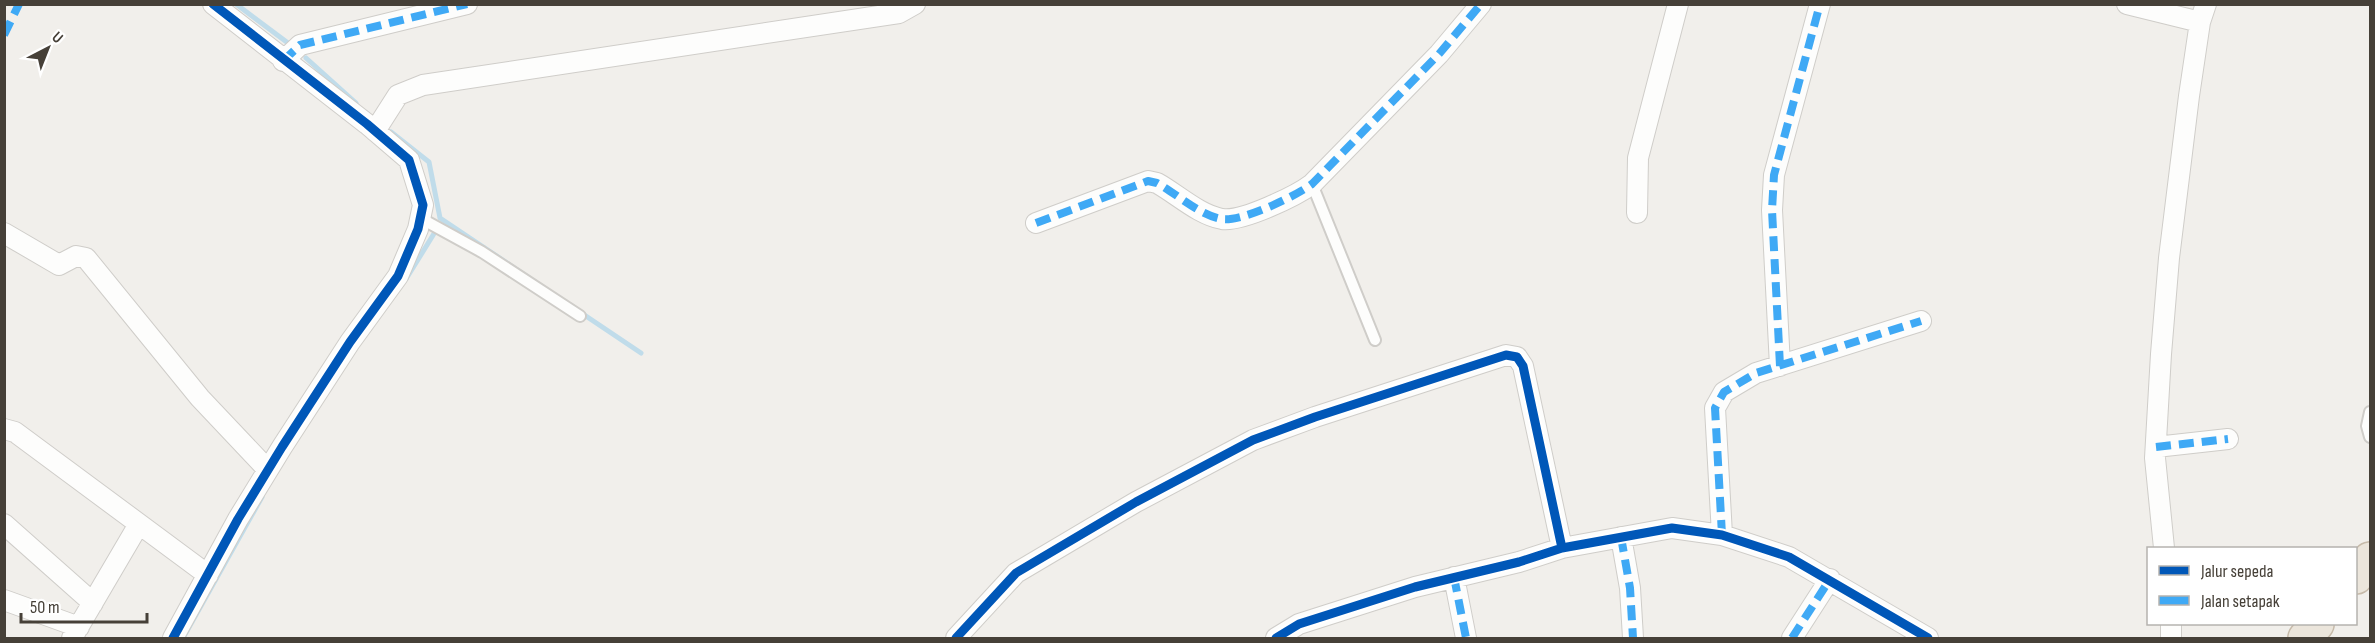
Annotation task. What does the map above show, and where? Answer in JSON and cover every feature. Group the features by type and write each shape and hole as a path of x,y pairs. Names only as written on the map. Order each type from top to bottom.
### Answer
{"highway":[{"path":"2357,576 2370,560"},
{"path":"2305,639 2316,625"}],"street":[{"path":"172,639 268,470 350,342 399,276 423,205 409,160 213,4"},
{"path":"283,61 300,45 467,4"},
{"path":"375,131 398,95 423,86 899,13 915,4"},
{"path":"1036,223 1140,182 1156,183 1196,207 1224,219 1292,199 1312,184 1438,54 1481,4"},
{"path":"1637,213 1638,159 1678,4"},
{"path":"1780,366 1772,221 1774,176 1820,4"},
{"path":"2127,4 2203,13 2169,258 2156,447 2164,547"},
{"path":"4,233 59,265 76,256 86,258 200,398 268,470"},
{"path":"1722,535 1715,408 1724,392 1738,382 1780,366 1921,321"},
{"path":"956,639 1016,573 1136,502 1252,441 1344,407 1506,355 1516,357 1523,366 1562,548"},
{"path":"4,429 15,432 208,575"},
{"path":"2156,447 2228,439"},
{"path":"4,524 93,603"},
{"path":"4,600 75,633 139,524"},
{"path":"1276,639 1299,624 1352,605 1562,548 1672,528 1722,535 1789,556 1928,639"},
{"path":"1622,537 1630,588 1633,639"},
{"path":"1454,577 1466,639"},
{"path":"1792,639 1830,579"}],"lane":[{"path":"1312,184 1375,340"},
{"path":"420,218 482,252 580,316"},
{"path":"2370,412 2367,426 2370,438"}],"waterway":[{"path":"236,4 292,46"},
{"path":"306,58 356,103"},
{"path":"391,132 429,162 440,218 641,353"},
{"path":"406,279 435,232"},
{"path":"183,638 262,497"}],"marked path":[{"path":"4,35 19,4"},
{"path":"283,61 300,45 467,4"},
{"path":"1036,223 1148,181 1157,183 1205,213 1222,219 1242,216 1282,201 1312,184 1439,54 1481,4"},
{"path":"1780,366 1772,210 1774,175 1820,4"},
{"path":"1722,535 1715,408 1724,392 1756,373 1921,321"},
{"path":"2156,447 2228,439"},
{"path":"1621,537 1630,588 1633,638"},
{"path":"1454,577 1466,638"},
{"path":"1792,638 1830,579"}],"cycle path":[{"path":"173,638 238,519 282,447 350,342 398,276 418,229 423,205 409,160 367,124 213,4"},
{"path":"956,638 1016,573 1136,502 1253,440 1315,417 1506,355 1517,357 1523,366 1562,548"},
{"path":"1276,638 1299,624 1415,587 1519,562 1562,548 1672,528 1722,535 1789,557 1928,638"}]}
